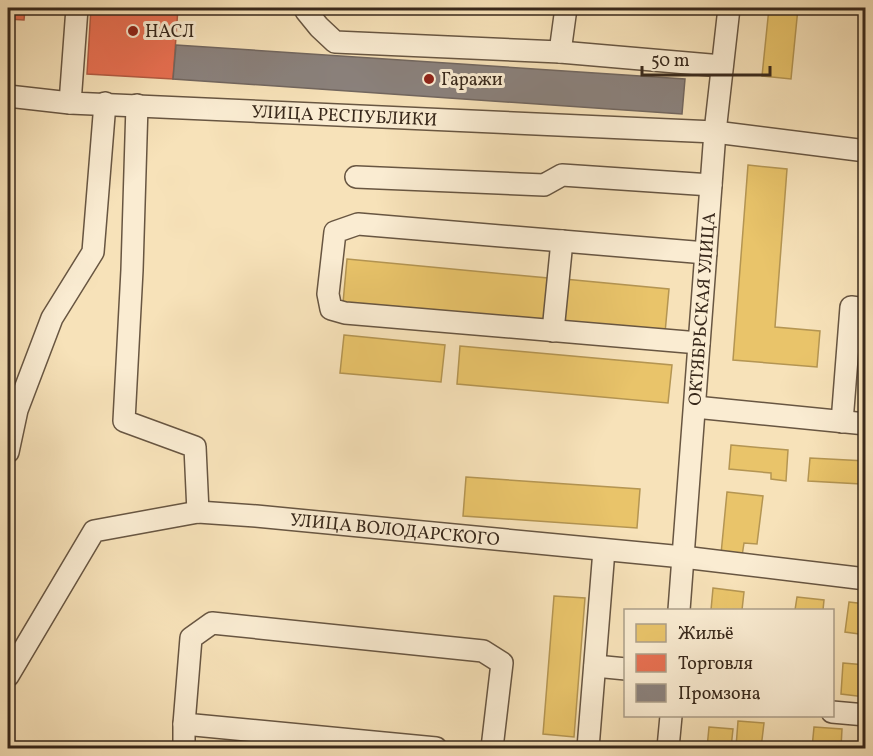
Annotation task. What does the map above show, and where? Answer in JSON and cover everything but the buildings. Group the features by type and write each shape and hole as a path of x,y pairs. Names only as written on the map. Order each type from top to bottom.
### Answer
{"street":[{"path":"70,103 77,8"},
{"path":"306,8 335,42 560,52 722,66"},
{"path":"560,52 566,8"},
{"name":"ОКТЯБРЬСКАЯ УЛИЦА","path":"679,609 715,132 729,8"},
{"name":"УЛИЦА РЕСПУБЛИКИ","path":"8,96 70,103 715,132 866,151"},
{"path":"8,452 16,410 52,318 93,252 105,103"},
{"path":"137,105 124,421 195,447 198,513"},
{"path":"356,177 544,185 562,175 711,185"},
{"path":"699,344 345,313 331,309 328,294 335,232 358,224 706,253"},
{"path":"553,331 562,241"},
{"path":"842,422 851,307 866,309"},
{"path":"695,407 866,424"},
{"name":"УЛИЦА ВОЛОДАРСКОГО","path":"8,676 94,531 198,513 267,517 683,557 866,579"},
{"path":"588,748 604,550"},
{"path":"184,748 192,638 212,622 483,651 502,663 492,748"},
{"path":"595,666 624,669"},
{"path":"834,712 866,715"},
{"path":"668,748 671,717"},
{"path":"184,724 436,748"}],"place":[{"name":"НАСЛ","path":"133,31"},
{"name":"Гаражи","path":"429,79"}]}
